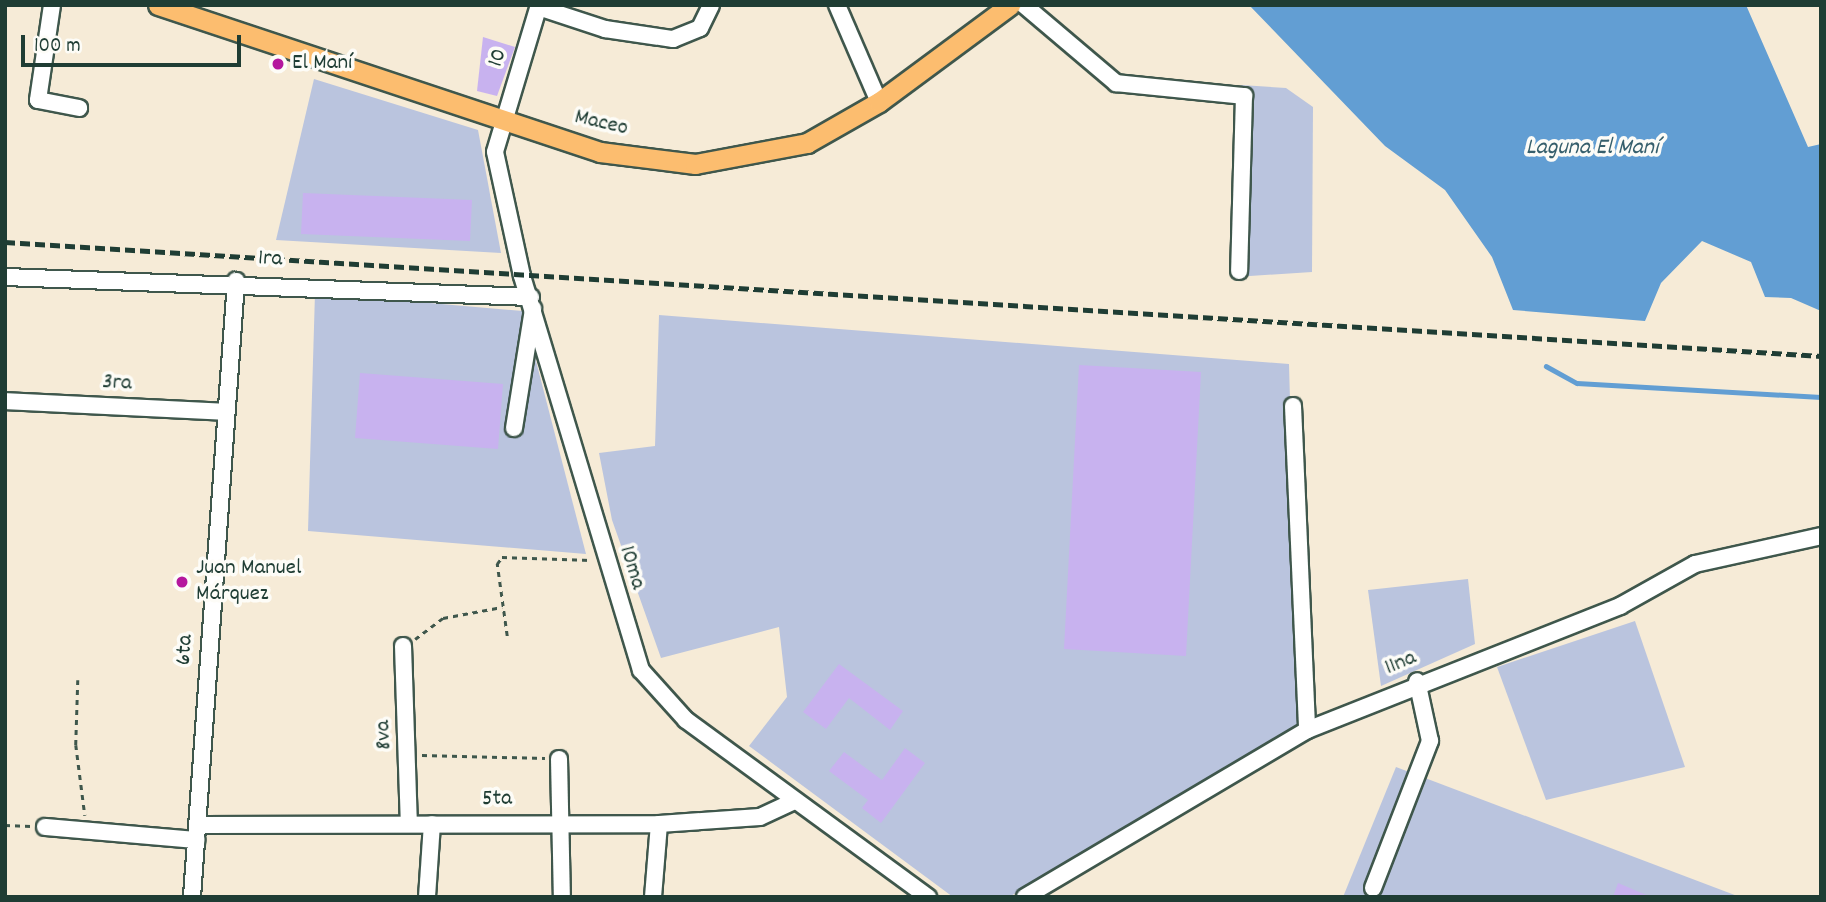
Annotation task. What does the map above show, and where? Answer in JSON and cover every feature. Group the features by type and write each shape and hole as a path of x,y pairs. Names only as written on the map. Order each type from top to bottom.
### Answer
{"main road":[{"name":"Maceo","path":"158,5 503,123 600,152 695,164 807,143 879,102 1010,5"}],"street":[{"path":"52,5 38,100 79,108"},
{"path":"538,6 605,29 673,39 700,28 711,5"},
{"path":"837,5 879,102"},
{"path":"1024,5 1115,83 1244,96 1239,271"},
{"name":"10","path":"503,123 538,6"},
{"name":"10ma","path":"503,123 495,152 604,561 641,670 659,695 794,801 928,897"},
{"name":"1ra","path":"5,276 236,281 533,302"},
{"name":"6ta","path":"192,897 236,281"},
{"path":"514,428 533,302"},
{"name":"3ra","path":"5,401 226,412"},
{"path":"1293,406 1307,730"},
{"name":"11na","path":"1025,897 1307,730 1417,681 1620,606 1695,564 1821,536"},
{"name":"8va","path":"403,646 409,755 409,823"},
{"path":"1373,888 1430,741 1417,681"},
{"path":"559,759 562,897"},
{"name":"5ta","path":"45,827 196,832 409,823 659,824 760,817 794,801"},
{"path":"427,897 432,824"},
{"path":"653,897 659,824"}],"path":[{"path":"507,636 503,607 502,557 604,561"},
{"path":"403,646 443,618 503,607"},
{"path":"78,680 76,745 85,829"},
{"path":"409,755 559,759"},
{"path":"5,825 45,827"}],"shaded area":[{"path":"314,79 478,130 501,253 276,240"},
{"path":"1241,85 1286,88 1313,107 1312,272 1235,277"},
{"path":"315,293 523,311 586,554 308,531"},
{"path":"659,315 1289,364 1299,726 1009,897 953,897 749,746 787,697 779,627 661,658 612,520 599,453 655,446"},
{"path":"1468,579 1475,644 1381,686 1368,590"},
{"path":"1635,621 1685,767 1546,800 1497,667"},
{"path":"1396,767 1740,897 1343,897"}],"water":[{"name":"Laguna El Maní","path":"1249,5 1746,5 1808,147 1821,144 1821,311 1791,298 1765,297 1751,262 1702,241 1661,283 1645,321 1513,310 1492,257 1445,190 1385,146"}],"building":[{"path":"483,37 515,47 497,96 477,91"},
{"path":"303,193 472,200 470,241 301,234"},
{"path":"1079,365 1201,372 1186,656 1064,649"},
{"path":"360,373 503,384 498,449 355,438"},
{"path":"839,664 903,711 890,730 849,698 826,729 803,712"},
{"path":"905,748 925,763 881,823 862,808 868,800 829,771 844,752 882,780"},
{"path":"1618,883 1651,897 1613,897"}],"waterway":[{"path":"1546,366 1577,383 1821,397"}],"railway":[{"path":"5,242 1821,356"}],"place":[{"name":"El Maní","path":"278,64"},
{"name":"Juan Manuel Márquez","path":"182,582"}]}
